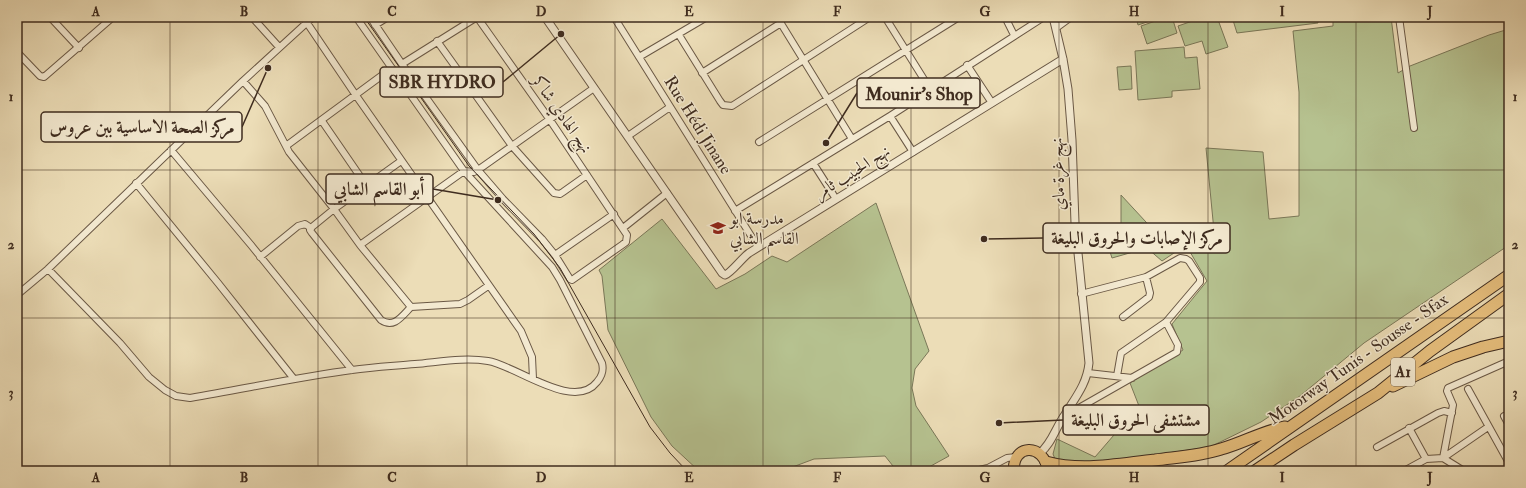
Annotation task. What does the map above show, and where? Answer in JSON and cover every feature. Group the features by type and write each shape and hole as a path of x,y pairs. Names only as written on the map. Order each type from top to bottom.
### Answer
{"highway":[{"name":"Motorway Tunis - Sousse - Sfax","path":"1227,471 1509,275"},
{"name":"Motorway Tunis - Sousse - Sfax","path":"1255,471 1378,393 1430,351 1509,294"},
{"path":"1378,393 1453,357 1483,347 1509,341"},
{"path":"1014,471 1016,457 1026,450 1033,450 1045,461 1063,466 1086,468 1194,455 1219,450 1263,433 1291,426"}],"street":[{"path":"17,23 23,17"},
{"path":"50,17 79,48"},
{"path":"17,52 40,76 44,77 113,17"},
{"path":"252,17 279,47"},
{"path":"17,295 48,269 279,47 305,19 313,17"},
{"path":"48,269 120,343 149,377 165,390 176,396 190,398 352,370 477,359 499,364 561,390 578,392 595,385 604,370 602,363 564,287 552,267 464,171 356,17"},
{"path":"370,17 478,170 503,199 542,239 555,255 571,280 626,242 627,235 623,228 667,193"},
{"path":"375,25 388,17"},
{"path":"402,64 477,17"},
{"name":"نهج الهادي شاكر","path":"477,17 550,120 623,228"},
{"name":"نهج الحبيب ثامر","path":"545,17 723,275 728,275 743,257 758,247 1063,59"},
{"name":"Rue Hédi Jinane","path":"614,17 758,247"},
{"path":"639,57 706,17"},
{"path":"777,17 852,139"},
{"path":"678,35 723,105 732,106 870,17"},
{"path":"884,17 930,89"},
{"path":"759,142 959,17"},
{"path":"1005,17 1014,35"},
{"path":"735,211 890,116 967,65 1044,17"},
{"name":"نهج غرة ماي","path":"1045,461 1050,450 1051,442 1063,417 1076,399 1088,373 1075,223 1072,140 1068,88 1053,17"},
{"path":"1056,28 1071,17"},
{"path":"1399,17 1414,128"},
{"path":"305,19 426,198 521,331 532,357 533,379"},
{"path":"702,73 780,23"},
{"path":"437,42 512,146 554,193 560,194 587,175"},
{"path":"967,65 992,103"},
{"path":"286,146 322,121 355,94 392,68"},
{"path":"243,81 265,106 289,152 360,245 411,307"},
{"path":"360,245 464,171 474,172 478,170 594,88"},
{"path":"628,136 670,106"},
{"path":"890,116 913,152"},
{"path":"322,121 366,185"},
{"path":"172,150 352,370"},
{"path":"311,228 366,185 401,161"},
{"path":"813,163 836,199"},
{"path":"136,184 218,283 294,379"},
{"path":"555,255 614,214"},
{"path":"260,257 298,226 305,224 311,228 312,233 381,320 385,323 393,323 397,321 411,307 460,304 488,286"},
{"path":"1081,294 1146,277 1178,259 1183,258 1189,261 1200,278 1200,282 1166,322 1120,353 1117,376"},
{"path":"1123,317 1149,297 1150,293 1146,277"},
{"path":"1063,417 1177,352 1178,345 1166,322"},
{"path":"1443,458 1453,402 1448,392 1448,388 1509,361"},
{"path":"1088,373 1133,378"},
{"path":"1468,389 1509,464"},
{"path":"1377,447 1409,428 1441,412 1448,411 1452,413"},
{"path":"1504,416 1509,424"},
{"path":"1443,458 1488,427"},
{"path":"1409,428 1426,458"},
{"path":"975,471 988,468 1007,458 1016,457"},
{"path":"1404,471 1426,458 1443,458 1464,471"},
{"path":"988,468 1005,471"}],"green space":[{"path":"1136,17 1162,17 1138,25"},
{"path":"1167,17 1172,17 1177,33 1147,44 1141,26"},
{"path":"1204,17 1217,17 1228,47 1206,54 1202,41 1185,46 1178,26"},
{"path":"1232,17 1317,17 1318,23 1237,33"},
{"path":"1333,17 1391,17 1398,73 1410,66 1489,35 1509,29 1509,245 1364,343 1300,396 1261,422 1210,447 1096,463 1065,464 1055,459 1053,454 1057,439 1095,457 1139,406 1130,383 1183,350 1172,324 1207,281 1186,245 1162,261 1147,248 1112,258 1105,236 1121,235 1121,195 1158,235 1214,231 1206,148 1263,152 1269,219 1299,216 1299,92 1293,31 1333,26"},
{"path":"1184,47 1185,58 1197,57 1200,89 1172,91 1172,97 1138,100 1135,51"},
{"path":"1131,66 1132,89 1119,90 1117,67"},
{"path":"876,203 929,351 915,369 912,388 916,406 949,456 929,467 897,471 885,456 814,459 782,471 699,471 672,446 651,417 608,330 602,276 599,270 662,219 716,289 745,274 772,256 787,262"}],"tram line":[{"path":"364,17 469,166 534,234 560,268 650,427 670,453 687,471"}],"place":[{"name":"SBR HYDRO","path":"561,34"},
{"name":"مركز الصحة الاساسية ببن عروس","path":"268,68"},
{"name":"Mounir's Shop","path":"826,143"},
{"name":"أبو القاسم الشابي","path":"498,200"},
{"name":"مدرسة ابو القاسم الشابي","path":"718,228"},
{"name":"مركز الإصابات والحروق البليغة","path":"984,239"},
{"name":"مشتشفى الحروق البليغة","path":"999,423"}]}
